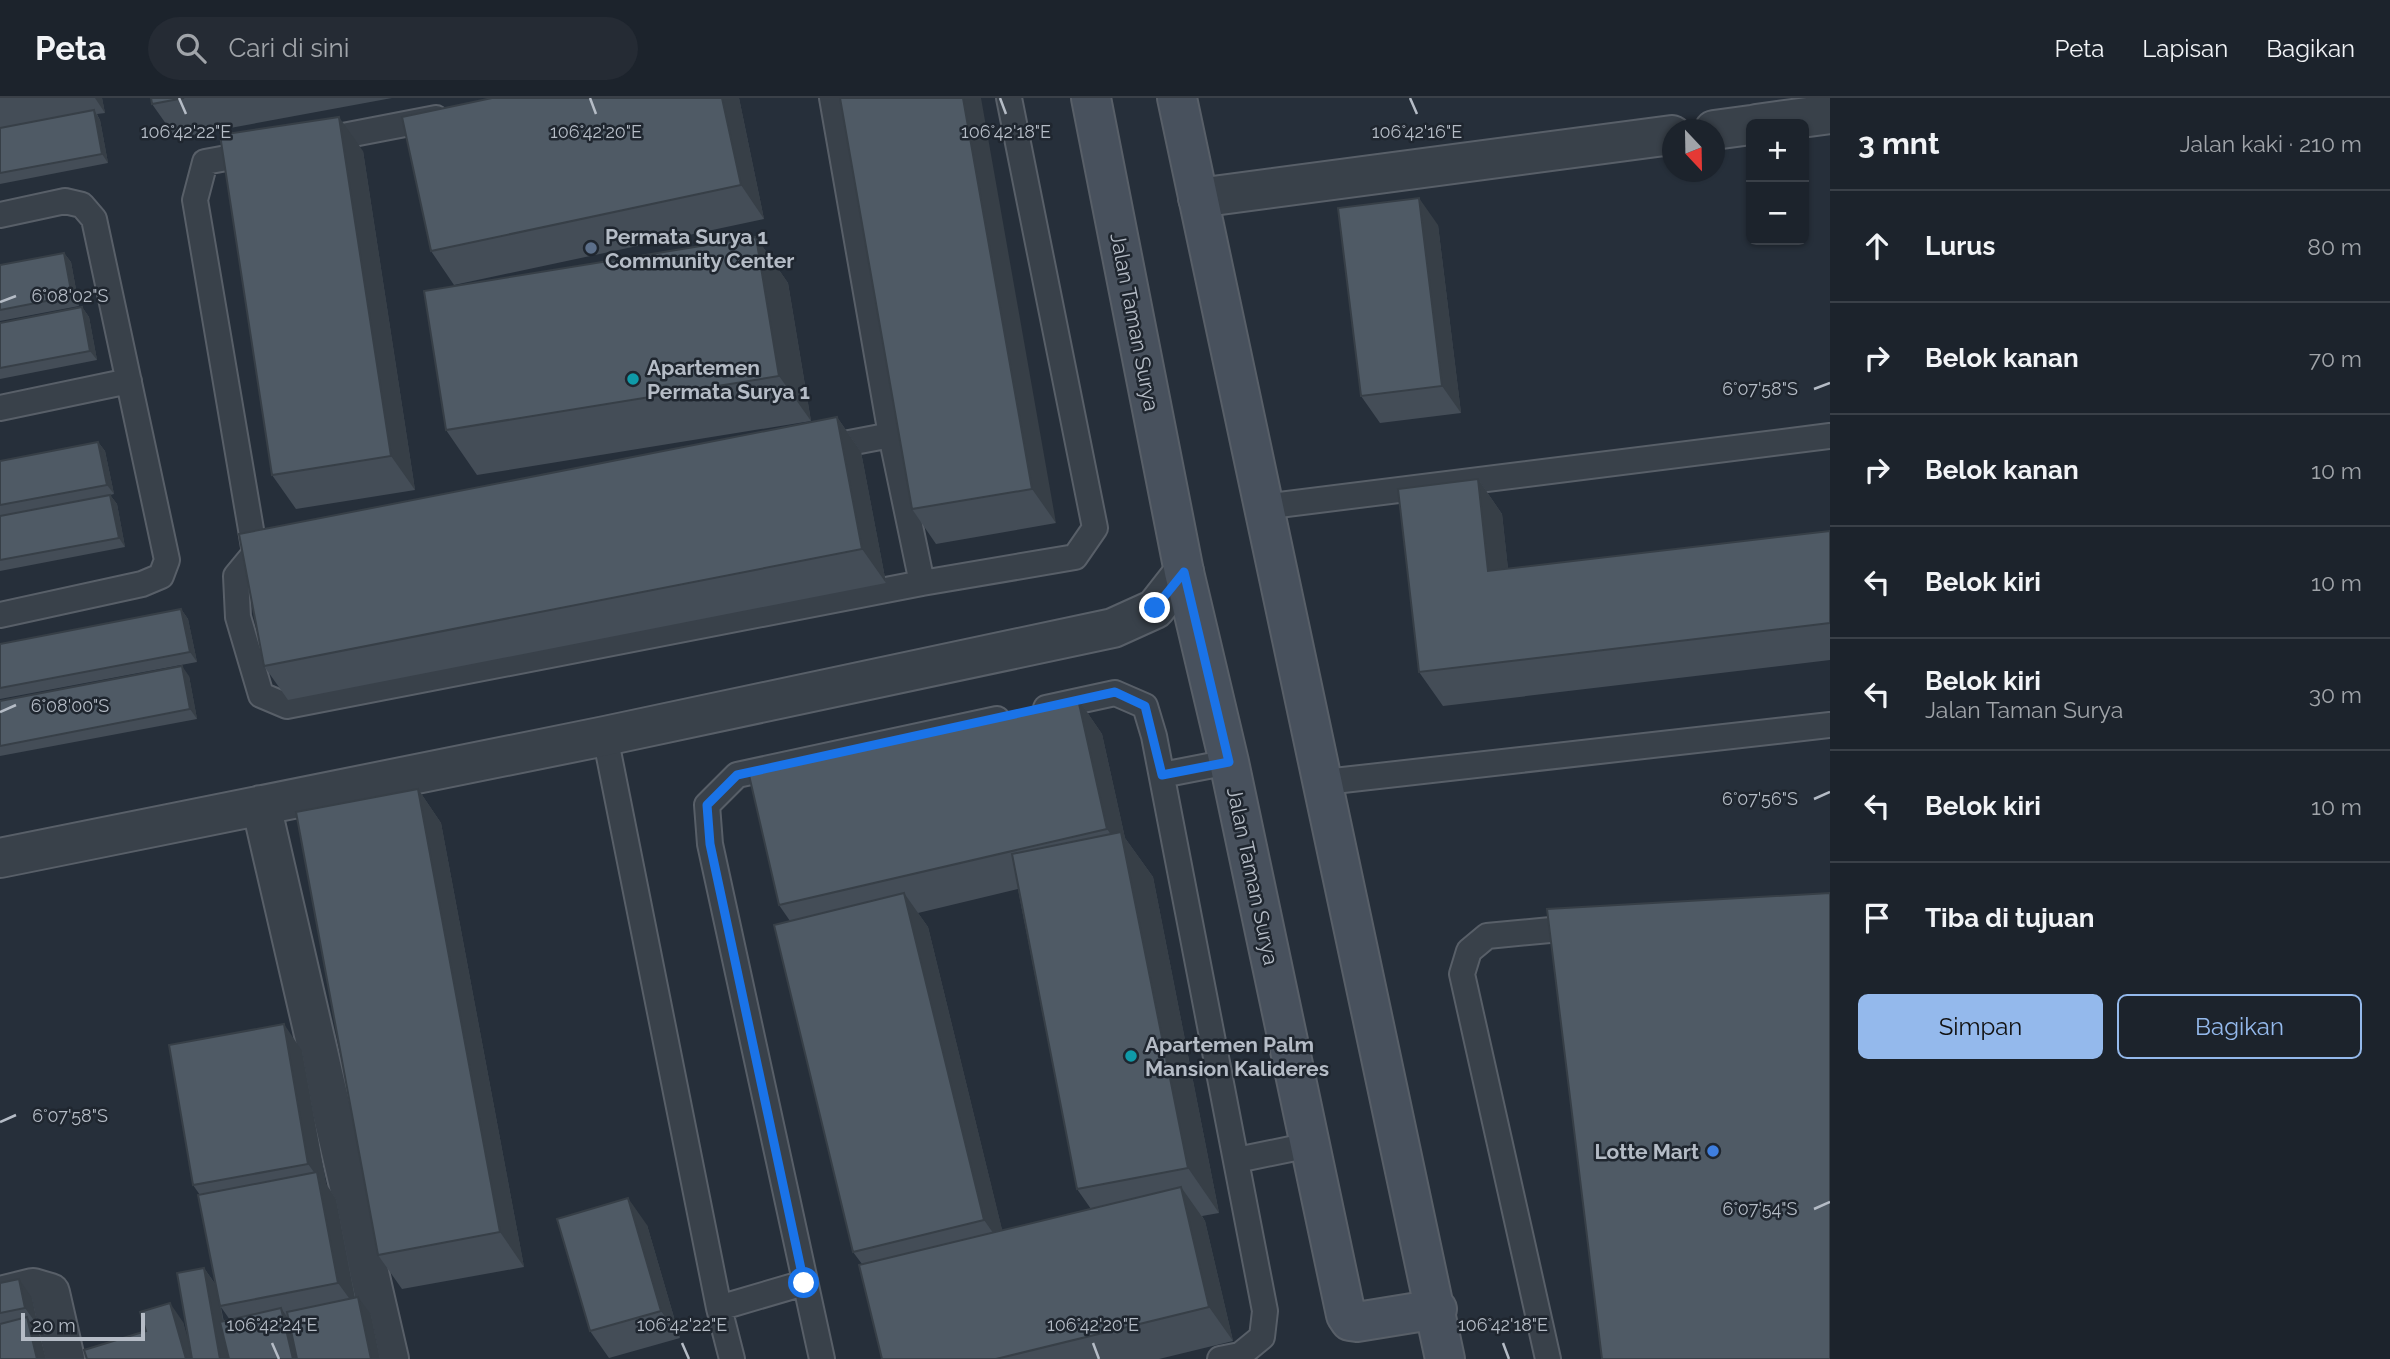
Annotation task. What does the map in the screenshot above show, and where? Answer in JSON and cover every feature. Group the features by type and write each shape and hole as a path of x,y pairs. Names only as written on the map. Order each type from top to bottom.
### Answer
{"street":[{"name":"Jalan Taman Surya","path":"1091,98 1184,572 1229,762 1350,1321 1437,1309"},
{"path":"1177,98 1263,507 1325,782 1437,1309 1445,1359"},
{"path":"1795,119 1830,114"},
{"path":"1725,129 1746,126"},
{"path":"1198,198 1662,136"},
{"path":"0,858 605,736 1113,628 1155,608 1184,572"},
{"path":"261,804 389,1359"},
{"path":"0,1296 33,1288 50,1293 65,1359"}],"lane":[{"path":"832,98 891,435 922,583"},
{"path":"282,548 256,553 236,576 238,617 261,695 287,706 922,583 1075,557 1095,528 1009,98"},
{"path":"300,144 462,113"},
{"path":"256,553 195,200 205,162 272,150"},
{"path":"0,215 65,201 82,205 94,219 167,560 161,576 142,584 0,615"},
{"path":"0,408 129,381"},
{"path":"796,453 891,435"},
{"path":"1263,507 1830,436"},
{"path":"822,1359 710,844 707,805 737,775 1115,692 1145,706 1162,775 1265,1311 1262,1337 1240,1355 1220,1359"},
{"path":"1325,782 1830,725"},
{"path":"605,736 719,1308 732,1359"},
{"path":"1162,775 1229,762"},
{"path":"1548,1359 1462,974 1469,951 1487,936 1610,924"},
{"path":"1237,1160 1310,1145"},
{"path":"719,1308 804,1283"}],"building":[{"path":"151,98 184,98 152,104"},
{"path":"492,98 722,98 741,185 431,251 402,117"},
{"path":"840,98 963,98 1032,489 912,509"},
{"path":"94,110 102,154 0,173 0,128"},
{"path":"339,117 391,456 272,475 220,135"},
{"path":"1419,198 1442,386 1361,396 1338,208"},
{"name":"Apartemen Permata Surya 1","path":"756,237 779,376 446,430 424,291"},
{"path":"64,253 72,296 0,310 0,265"},
{"path":"82,307 90,351 0,368 0,323"},
{"path":"837,417 862,549 264,666 239,534"},
{"path":"98,442 107,485 0,505 0,461"},
{"path":"1478,479 1488,571 1830,531 1830,623 1419,672 1398,489"},
{"path":"110,495 119,538 0,560 0,516"},
{"path":"181,609 190,652 0,688 0,644"},
{"path":"182,666 190,709 0,746 0,701"},
{"path":"1078,699 1107,829 779,905 749,775"},
{"path":"418,789 500,1232 378,1255 296,812"},
{"name":"Apartemen Palm Mansion Kalideres","path":"1121,832 1188,1168 1077,1189 1012,854"},
{"path":"904,893 984,1220 853,1252 774,925"},
{"name":"Lotte Mart","path":"1830,893 1830,1359 1602,1359 1547,909"},
{"path":"284,1024 308,1164 193,1185 169,1045"},
{"path":"317,1172 338,1283 220,1306 198,1195"},
{"path":"1181,1187 1209,1307 996,1359 882,1359 859,1265"},
{"path":"628,1198 661,1311 590,1331 557,1219"},
{"path":"204,1268 220,1359 192,1359 177,1273"},
{"path":"19,1279 25,1308 0,1313 0,1283"},
{"path":"358,1297 371,1359 297,1359 287,1312"},
{"path":"170,1303 186,1359 87,1359 84,1350 146,1331 140,1312"},
{"path":"281,1308 293,1359 229,1359 220,1322"},
{"path":"27,1317 37,1359 0,1359 0,1324"}],"place":[{"name":"Permata Surya 1 Community Center","path":"591,248"},
{"name":"Apartemen Permata Surya 1","path":"633,379"},
{"name":"Apartemen Palm Mansion Kalideres","path":"1131,1056"},
{"name":"Lotte Mart","path":"1713,1151"}],"route":[{"path":"804,1283 710,844 707,805 737,775 1115,692 1145,706 1162,775 1229,762 1184,572 1155,608"}]}
